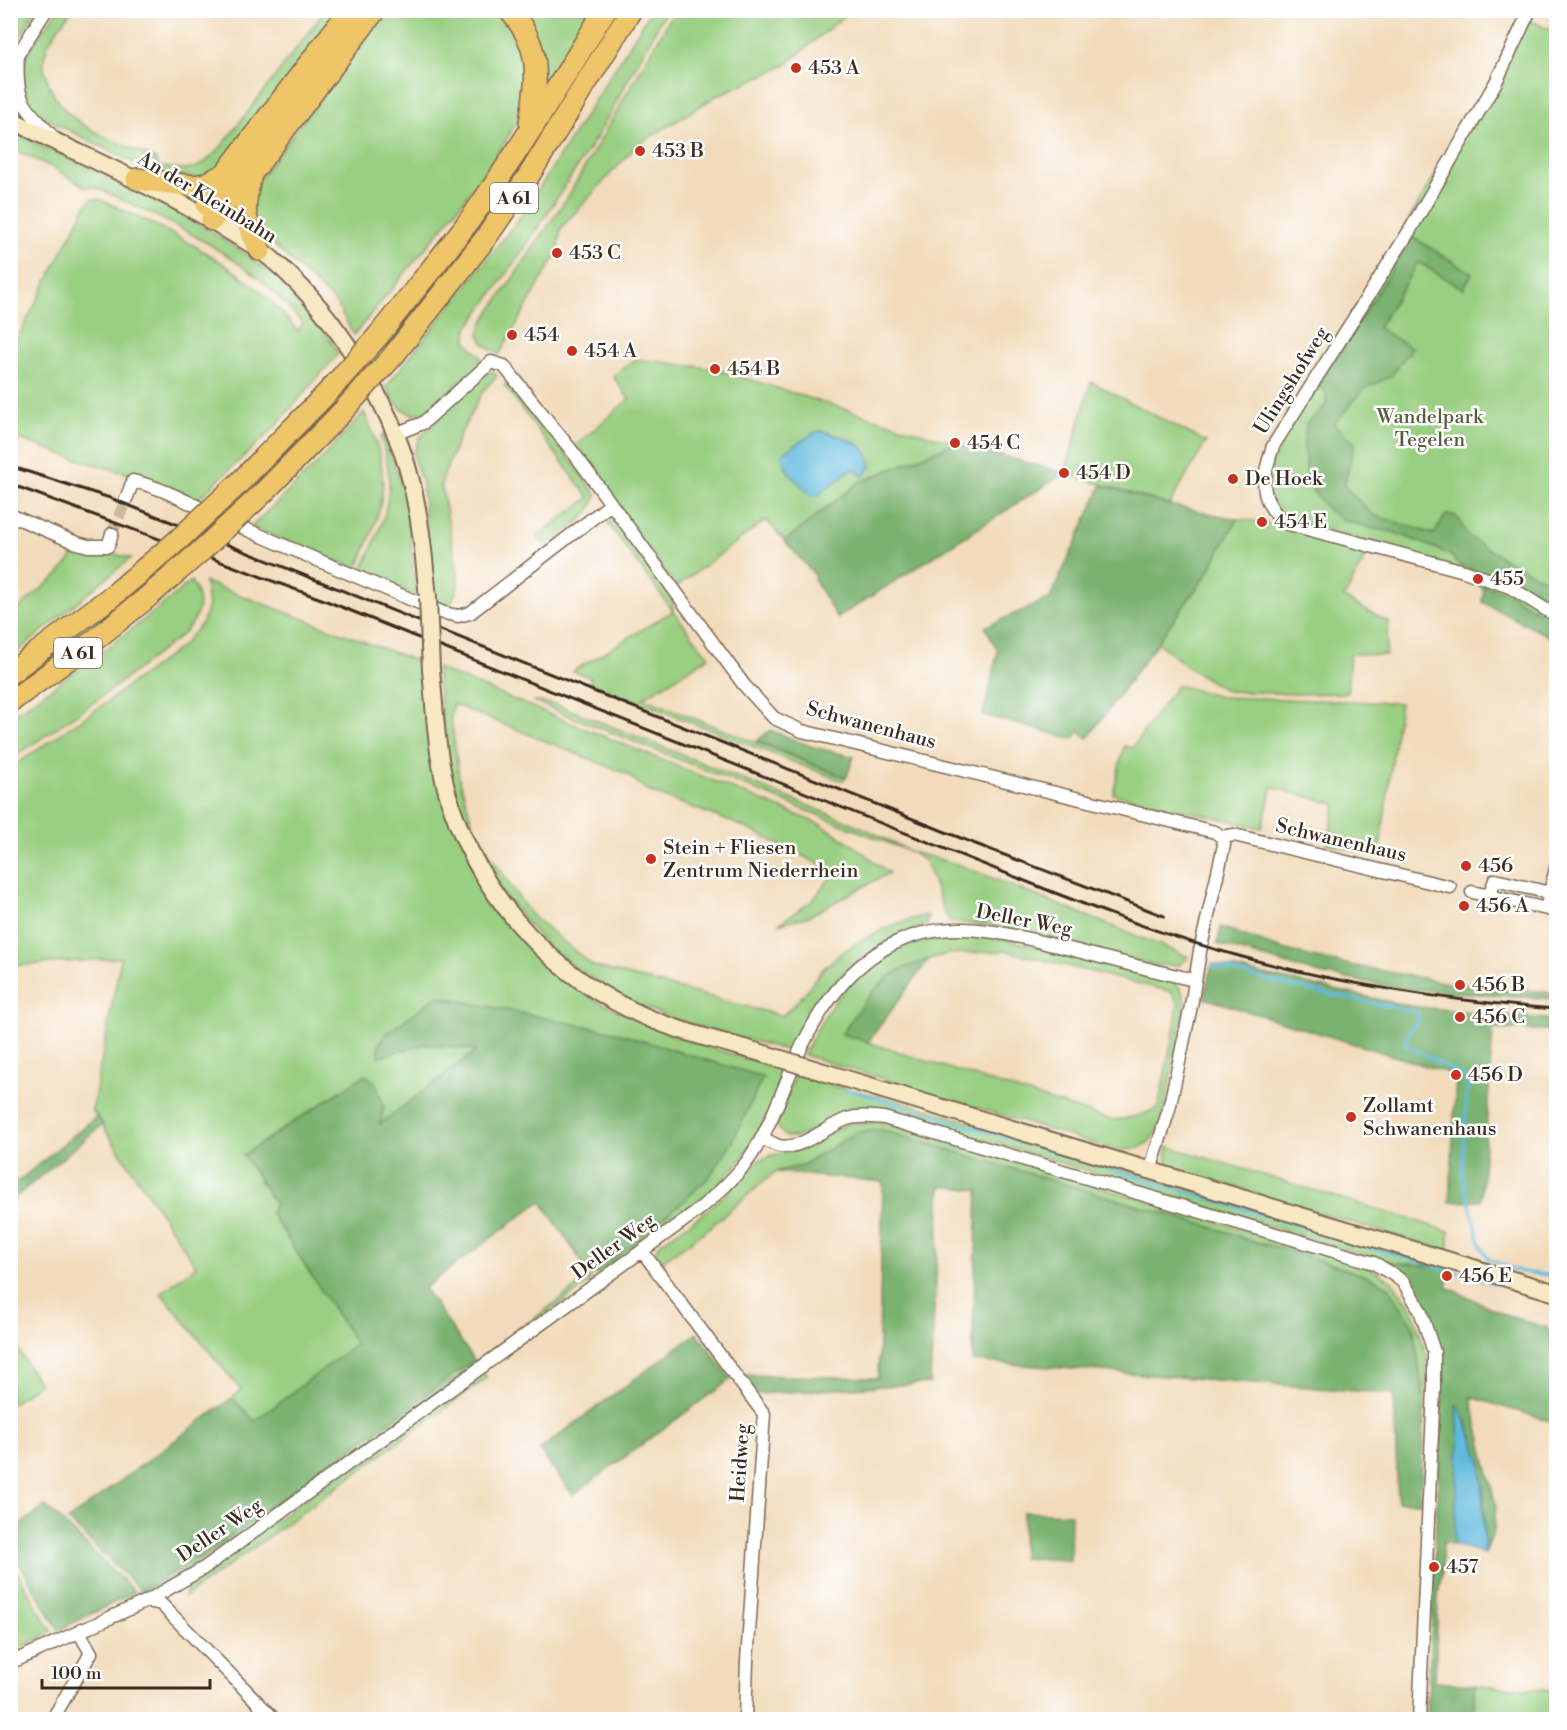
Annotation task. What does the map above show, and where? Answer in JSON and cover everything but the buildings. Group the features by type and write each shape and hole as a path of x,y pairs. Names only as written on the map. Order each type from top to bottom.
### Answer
{"highway":[{"path":"137,179 194,186 205,184 225,174 364,16 384,10"},
{"path":"509,10 524,29 536,63 537,80 529,133"},
{"name":"A 61","path":"10,673 116,593 177,541 238,484 329,391 378,336 466,224 529,133 605,10"},
{"name":"A 61","path":"10,702 92,642 201,551 263,493 393,356 485,239 528,177 631,10"},
{"path":"206,217 251,174 364,16"},
{"path":"206,217 225,174"},
{"path":"251,174 246,196 245,216 260,250"}],"main road":[{"name":"An der Kleinbahn","path":"10,119 137,179 260,250 320,307 335,328 381,403 411,480 421,530 438,740 447,792 466,843 494,893 526,934 579,980 631,1011 693,1033 1506,1278"},
{"path":"1506,1278 1557,1284"},
{"path":"1506,1278 1557,1293"}],"street":[{"path":"10,68 46,10"},
{"name":"Ulingshofweg","path":"1530,10 1496,82 1410,230 1273,446 1264,472 1263,486 1266,500 1274,513 1285,523 1473,574 1510,587 1557,616"},
{"name":"An der Kleinbahn","path":"18,54 19,95 24,104 57,141"},
{"name":"Schwanenhaus","path":"395,434 423,423 491,362 504,366 576,456 744,685 774,718 802,731 1215,832 1222,837 1234,836 1450,886"},
{"path":"126,499 133,481 162,489 200,509 356,577 444,613 458,616 470,613 611,504"},
{"path":"10,515 88,546 108,546 112,534"},
{"path":"1150,1171 1169,1108 1191,1006 1194,980 1224,844 1222,837"},
{"path":"1472,891 1551,909 1550,893 1557,868"},
{"path":"1489,895 1495,880 1550,893"},
{"name":"Deller Weg","path":"10,1663 147,1601 204,1568 697,1211 725,1187 746,1163 762,1138 802,1047 831,995 849,974 889,946 914,936 938,931 961,929 989,931 1194,980"},
{"path":"762,1138 779,1146 790,1146 807,1140 849,1118 866,1116 884,1118 1374,1263 1404,1283 1420,1310 1434,1352 1419,1719"},
{"name":"Heidweg","path":"642,1251 764,1414 745,1719"},
{"path":"147,1601 161,1604 274,1719"},
{"path":"52,1719 91,1653 83,1639 81,1629"}],"green space":[{"path":"675,10 850,11 784,66 716,96 636,146 561,228 557,253 499,355 483,343 479,334 483,322 567,198"},
{"path":"10,11 35,11 11,51"},
{"path":"57,11 71,11 51,40 45,52 44,64 53,94 63,107 90,129 154,158 160,167 188,169 206,161 221,147 325,11 343,11 220,169 204,179 154,173 42,117 28,103 22,74 27,56"},
{"path":"395,11 500,11 529,59 521,115 496,157 447,222 354,335 336,303 251,221 251,190 366,38"},
{"path":"517,11 590,11 541,92"},
{"path":"651,11 666,11 599,133 526,246 468,328 466,341 481,357 482,363 429,410 414,415 404,410 394,401 386,387 525,211"},
{"name":"Wandelpark Tegelen","path":"1521,16 1556,32 1556,640 1507,613 1468,573 1280,515 1269,495 1272,463 1262,459 1403,230 1502,61"},
{"path":"11,133 123,184 192,220 224,240 285,286 314,318 339,353 272,430 195,502 157,482 76,459 11,436 11,351 87,204 92,199 99,199 200,249 256,288 298,331 303,323 264,283 204,241 95,187 85,187 56,169 24,154 15,151 11,153"},
{"path":"1412,237 1472,273 1463,289 1418,262 1378,328 1412,348 1391,376 1364,389 1334,424 1355,443 1344,486 1373,515 1434,534 1446,515 1456,516 1471,538 1512,563 1556,584 1556,609 1510,582 1459,565 1450,555 1435,548 1390,531 1377,530 1343,520 1328,510 1313,491 1307,473 1304,446 1306,424 1326,405 1326,392 1319,385"},
{"path":"636,359 715,369 955,443 858,483 785,541 766,520 676,587 574,447 629,399 613,376"},
{"path":"492,371 497,375 483,391 459,437 441,483 458,573 458,587 449,607 433,602 422,483 413,455 420,437 485,374"},
{"path":"1091,382 1206,442 1169,505 1065,473"},
{"path":"514,383 596,495 593,504 583,518 545,546 537,536 589,498 504,385"},
{"path":"364,412 374,435 383,474 379,509 357,569 251,527 317,464"},
{"path":"384,434 407,499 416,596 362,571 381,526 389,491 389,473 381,437"},
{"path":"955,443 1065,473 837,618 814,579 816,577 785,541 858,483"},
{"path":"1102,485 1169,505 1237,519 1207,574 1088,738 1079,732 1073,739 983,715 998,651 985,627 1050,598"},
{"path":"1237,519 1262,522 1368,552 1344,598 1388,622 1386,655 1350,654 1347,693 1294,694 1227,691 1189,668 1157,642 1207,574"},
{"path":"615,521 673,600 673,611 607,522"},
{"path":"86,548 131,558 11,657 10,615 58,575 78,550"},
{"path":"191,581 198,596 198,609 193,621 183,634 100,698 11,759 11,716 103,651"},
{"path":"205,582 422,663 429,736 498,909 524,943 563,978 595,1000 674,1036 785,1071 765,1120 742,1159 718,1186 600,1275 595,1274 684,1201 710,1176 656,1045 614,1032 437,996 425,1044 478,1049 275,1204 271,1213 357,1344 255,1421 232,1398 241,1390 161,1293 196,1266 92,1110 121,958 11,966 11,768 104,704 182,646 203,622 208,606"},
{"path":"1484,585 1508,593 1556,623 1556,640 1482,602"},
{"path":"673,611 709,657 643,698 846,778 842,781 590,683 591,678 573,671"},
{"path":"436,668 824,826 889,873 809,916 778,924 813,900 835,872 742,826 648,791 627,774 453,704 451,717 459,777 472,822 484,846 530,914 593,966 782,1016 802,996 825,967 860,941 901,922 928,915 927,925 893,939 849,968 814,1010 793,1052 683,1022 626,1001 550,950 503,894 477,852 462,816 448,768"},
{"path":"1177,685 1220,697 1400,703 1379,856 1327,844 1336,804 1272,787 1262,828 1113,794 1124,746 1132,748"},
{"path":"532,701 558,705 866,829 911,852"},
{"path":"770,730 810,746 854,757 846,778 757,741"},
{"path":"911,852 957,864 1189,957 1179,965 1154,965 996,926 951,922 945,914 926,862"},
{"path":"1221,927 1312,957 1460,985 1556,993 1556,999 1404,989 1320,974 1217,944"},
{"path":"971,935 1009,940 1168,980 1176,984 1182,993 1185,1006 1163,1116 1151,1140 1133,1149 1115,1150 804,1055 833,1004 849,984 868,967 889,954 913,944","holes":["1007,951 1172,992 1178,1004 1158,1108 1124,1119 1111,1120 842,1034 929,959 948,954"]},
{"path":"929,959 868,1042 842,1034 873,991 889,977 909,966"},
{"path":"1212,964 1409,1006 1556,1020 1556,1030 1493,1029 1481,1201 1450,1202 1456,1075 1204,998"},
{"path":"437,996 614,1032 763,1077 732,1143 710,1176 637,1241 591,1276 541,1201 424,1288 474,1360 215,1547 141,1591 68,1520 232,1398 255,1421 356,1344 271,1213 275,1204 243,1155 365,1075 375,1082 384,1106 380,1124 477,1050 425,1044 379,1057 379,1045 384,1035"},
{"path":"796,1074 826,1084 897,1100 1448,1268 1388,1262 996,1143 878,1110 853,1110 809,1132 796,1137 786,1137 778,1128 776,1118"},
{"path":"97,1116 103,1124 11,1201 11,1187"},
{"path":"880,1122 1367,1266 1392,1281 1412,1308 1427,1357 1425,1396 1422,1396 1413,1326 1375,1279 1289,1250 1244,1239 1234,1234 882,1130 857,1132 801,1166 775,1172 708,1229 664,1260 663,1268 656,1257 657,1246 701,1215 729,1191 757,1161 772,1155 795,1151 846,1124"},
{"path":"882,1130 1234,1234 1244,1239 1289,1250 1375,1279 1389,1287 1413,1326 1422,1396 1425,1396 1420,1502 1398,1502 1394,1394 972,1361 978,1190 941,1186 930,1383 757,1394 743,1375 878,1378 883,1182 775,1172 801,1166 857,1132"},
{"path":"1167,1146 1449,1231 1449,1252 1171,1168 1167,1162"},
{"path":"1389,1262 1448,1268 1447,1287 1508,1316 1548,1328 1556,1365 1556,1423 1471,1397 1496,1506 1494,1530 1485,1554 1484,1496 1479,1458 1467,1421 1457,1405 1459,1442 1454,1544 1443,1543 1438,1596 1435,1682 1475,1685 1473,1719 1427,1719 1442,1396 1438,1384 1437,1339 1427,1307 1410,1280"},
{"path":"591,1276 589,1283 244,1532 173,1578 143,1593 141,1591 215,1547 474,1360 476,1362"},
{"path":"697,1333 731,1379 573,1495 539,1450"},
{"path":"11,1338 39,1384 10,1404"},
{"path":"483,1372 487,1378 185,1597 187,1586 193,1579"},
{"path":"46,1506 135,1592 59,1630 11,1550 11,1531"},
{"path":"1023,1512 1071,1514 1070,1560 1022,1558"},
{"path":"11,1562 52,1632 10,1652"},
{"path":"1475,1685 1556,1691 1556,1719 1473,1720"}],"water":[{"path":"822,431 860,445 869,457 871,466 863,477 855,469 850,470 817,496 811,496 788,471 782,454 815,432"},
{"path":"1457,1403 1473,1438 1481,1463 1485,1554 1454,1544 1459,1442"}],"waterway":[{"path":"1212,966 1298,988 1417,1012 1419,1019 1409,1032 1405,1044 1468,1079 1462,1174 1481,1247 1489,1259 1505,1266 1522,1272 1556,1276"},
{"path":"846,1089 1494,1283"}],"tunnel":[{"path":"112,534 126,499"}],"railway":[{"path":"10,466 110,498 973,843 1164,916"},
{"path":"10,484 324,600 1050,891 1167,934 1278,966 1357,983 1436,996 1556,1009"}],"place":[{"name":"453 A","path":"796,68"},
{"name":"453 B","path":"640,151"},
{"name":"453 C","path":"557,253"},
{"name":"454","path":"512,335"},
{"name":"454 A","path":"572,351"},
{"name":"454 B","path":"715,369"},
{"name":"454 C","path":"955,443"},
{"name":"454 D","path":"1064,473"},
{"name":"De Hoek","path":"1233,479"},
{"name":"454 E","path":"1262,522"},
{"name":"455","path":"1478,579"},
{"name":"Stein + Fliesen Zentrum Niederrhein","path":"651,859"},
{"name":"456","path":"1466,866"},
{"name":"456 A","path":"1464,906"},
{"name":"456 B","path":"1460,985"},
{"name":"456 C","path":"1460,1017"},
{"name":"456 D","path":"1456,1075"},
{"name":"Zollamt Schwanenhaus","path":"1351,1117"},
{"name":"456 E","path":"1447,1276"},
{"name":"457","path":"1434,1567"}]}
